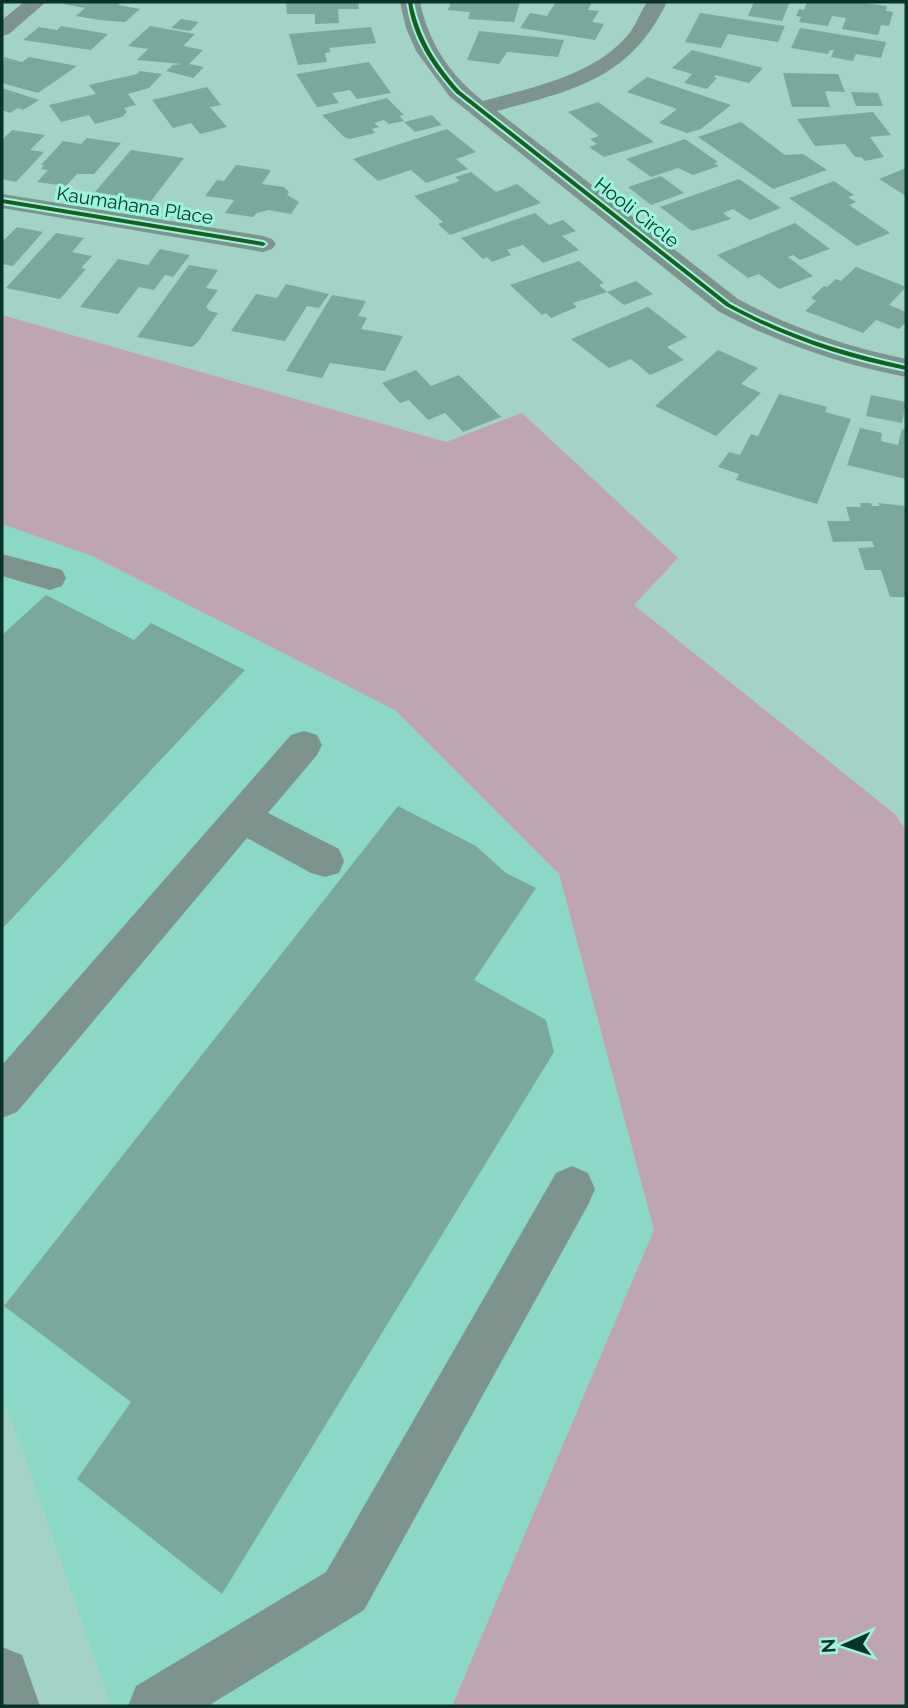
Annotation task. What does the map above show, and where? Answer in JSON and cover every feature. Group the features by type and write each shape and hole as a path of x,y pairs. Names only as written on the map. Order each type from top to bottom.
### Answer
{"street":[{"path":"2,30 36,2"},
{"name":"Hooli Circle","path":"410,2 416,30 430,58 458,92 727,305 765,326 812,345 906,368"},
{"path":"479,110 576,80 611,62 636,38 657,2"},
{"name":"Kaumahana Place","path":"2,201 263,244"},
{"path":"2,565 50,578"},
{"path":"2,1097 304,745"},
{"path":"242,817 325,861"},
{"path":"156,1706 345,1591 572,1189"},
{"path":"2,1675 12,1706"}],"shaded area":[{"path":"2,315 446,442 522,413 678,558 634,605 896,815 906,831 906,1706 452,1706 654,1230 559,874 395,710 92,556 2,524"},
{"path":"2,524 92,556 395,710 559,874 654,1230 452,1706 111,1706 21,1444 2,1398"}],"building":[{"path":"122,2 118,5 140,9 125,22 99,20 76,16 85,8 64,4"},
{"path":"286,2 358,2 359,9 338,9 339,23 315,24 315,14 287,14"},
{"path":"451,2 520,2 514,22 468,19 470,12 448,10"},
{"path":"556,2 592,2 588,10 599,11 592,22 604,24 595,40 520,28 530,13 547,16"},
{"path":"754,2 790,2 782,21 748,16"},
{"path":"807,2 857,2 887,6 886,11 893,12 889,26 881,25 878,35 842,29 846,18 832,16 828,26 799,22 801,17 796,16 799,9 804,10"},
{"path":"700,13 785,26 778,42 728,34 721,48 685,42"},
{"path":"181,19 199,22 190,31 171,28"},
{"path":"61,26 108,34 91,50 23,40 39,27 57,30"},
{"path":"150,26 195,34 183,46 203,50 189,64 204,67 193,78 166,71 173,65 182,64 137,60 148,49 128,46"},
{"path":"371,27 376,43 329,48 331,52 325,53 327,62 298,65 289,34"},
{"path":"800,28 886,42 881,58 856,54 853,61 831,57 834,50 830,50 828,54 791,48"},
{"path":"479,31 564,40 558,57 507,52 499,64 467,60"},
{"path":"692,50 763,68 749,83 716,75 713,77 717,78 707,89 684,83 692,74 672,68"},
{"path":"4,57 22,62 29,57 77,66 38,93 2,83"},
{"path":"369,62 391,93 357,99 350,90 332,93 339,103 317,107 296,74"},
{"path":"140,71 162,74 149,88 128,94 136,105 124,108 127,112 122,117 95,124 89,115 61,122 49,105 96,94 89,85"},
{"path":"783,73 838,74 845,92 825,91 830,107 792,107"},
{"path":"647,77 731,105 701,129 687,133 659,123 677,109 627,92"},
{"path":"207,87 221,105 210,107 227,127 200,134 191,123 173,128 152,100"},
{"path":"2,88 39,100 23,110 18,108 10,113 2,110"},
{"path":"851,92 878,93 883,106 856,106"},
{"path":"387,98 404,115 399,116 404,121 389,124 384,120 374,123 379,127 372,129 375,133 350,139 344,137 322,115"},
{"path":"598,102 654,142 604,157 589,147 597,144 590,139 599,136 568,112"},
{"path":"873,112 891,135 870,137 884,157 865,161 861,157 855,157 845,144 815,146 797,119"},
{"path":"432,115 442,125 415,132 404,122"},
{"path":"741,122 785,155 803,154 827,170 773,189 698,137"},
{"path":"447,129 476,152 456,159 468,169 426,183 411,170 378,181 353,159"},
{"path":"12,130 45,135 30,150 44,152 16,182 2,179 2,140"},
{"path":"87,138 121,143 94,174 77,174 66,186 37,182 48,170 41,169 44,165 41,165 63,141 81,144"},
{"path":"685,139 718,162 714,163 719,166 693,175 678,168 651,177 626,159"},
{"path":"131,150 184,158 151,201 95,192"},
{"path":"236,165 271,170 262,184 284,187 289,192 287,195 299,202 291,214 269,210 253,217 225,213 234,200 205,196 217,180 224,181"},
{"path":"906,168 906,196 879,179"},
{"path":"471,172 496,192 517,184 541,203 450,235 438,224 443,222 414,196 460,181 455,177"},
{"path":"661,176 684,193 651,205 628,187"},
{"path":"739,179 781,208 750,220 733,209 723,213 731,219 692,231 660,207"},
{"path":"834,181 854,195 848,197 856,202 849,205 890,233 857,246 789,198"},
{"path":"535,213 549,225 563,220 576,231 562,236 579,250 543,263 523,245 507,250 511,255 492,262 487,257 483,259 461,238"},
{"path":"795,223 830,249 800,260 793,255 788,257 813,276 779,289 759,274 748,278 717,255"},
{"path":"17,227 43,232 13,266 2,264 2,242"},
{"path":"56,233 84,238 72,252 92,256 81,268 86,269 60,299 6,288"},
{"path":"160,249 190,255 173,277 165,275 154,290 139,287 118,314 80,307 118,259 148,265"},
{"path":"579,261 604,283 599,285 607,292 573,303 577,307 551,318 546,313 542,315 510,285"},
{"path":"189,265 218,270 206,288 218,290 206,307 218,313 198,342 192,347 137,337"},
{"path":"856,267 906,287 889,305 906,312 906,322 899,329 876,320 863,333 805,311 816,301 811,298 824,286 827,287 836,279 841,281"},
{"path":"636,281 653,294 624,305 607,292"},
{"path":"286,284 329,294 319,308 307,306 285,341 231,331 256,294 277,298"},
{"path":"332,295 366,301 358,316 367,318 361,329 403,336 385,371 330,363 322,378 286,371"},
{"path":"648,307 687,337 667,347 684,360 650,375 631,359 609,368 571,339"},
{"path":"718,350 758,368 741,384 761,393 716,436 655,406"},
{"path":"416,370 431,386 459,375 501,417 463,432 445,413 428,420 409,400 400,403 382,383"},
{"path":"779,394 827,407 825,412 851,419 817,504 736,480 739,474 718,467 729,452 740,455 751,434 758,436"},
{"path":"871,395 906,402 902,423 866,416"},
{"path":"860,428 882,433 881,441 898,445 902,429 906,430 906,479 847,465"},
{"path":"860,503 871,503 872,506 880,506 878,503 906,506 906,597 890,597 881,570 865,570 858,548 874,547 872,541 833,542 827,521 850,521 846,507 861,507"},
{"path":"46,595 134,640 151,623 245,670 2,929 2,635"},
{"path":"398,806 476,846 506,873 536,888 474,980 546,1020 554,1052 222,1594 77,1479 131,1402 4,1306"}],"cycle path":[{"path":"410,2 416,28 426,51 458,92 728,305 771,327 814,344 906,368"},
{"path":"2,201 263,244"}]}
